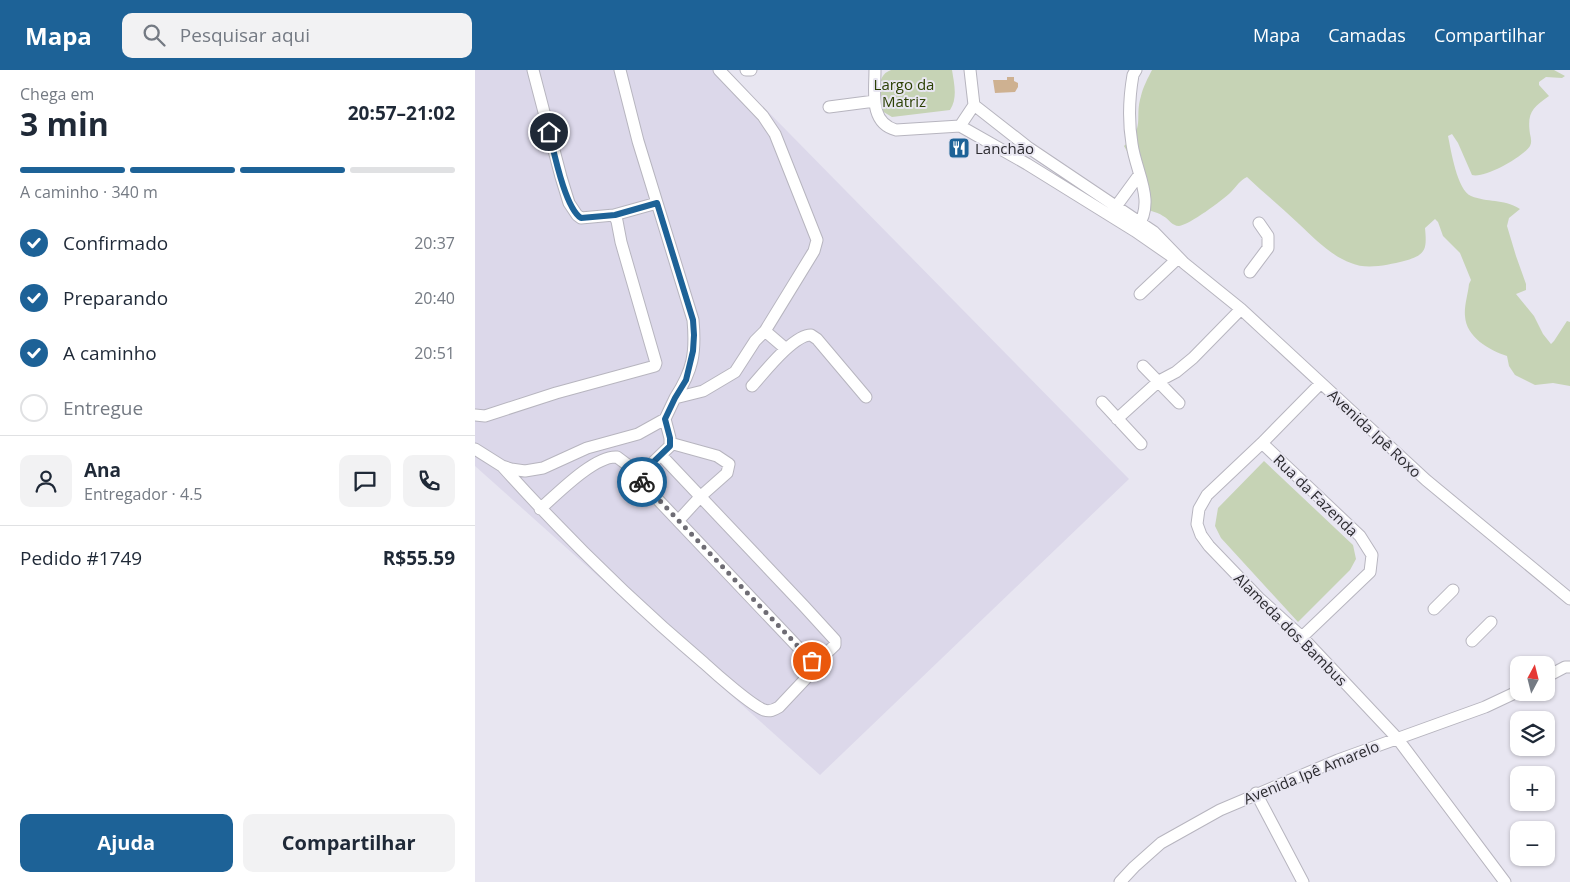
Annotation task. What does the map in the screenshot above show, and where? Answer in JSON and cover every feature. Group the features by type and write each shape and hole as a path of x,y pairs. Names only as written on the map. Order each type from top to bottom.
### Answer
{"street":[{"path":"533,70 561,177 569,203 577,215 581,218 615,215 657,203"},
{"path":"475,448 511,470 525,471 543,468 587,448 638,434 665,419 686,380 691,366 693,351 693,320 638,141 620,70"},
{"path":"675,398 703,391 735,372 755,342 765,331 814,251 817,240 775,134 763,116 719,70"},
{"path":"746,70 751,70"},
{"path":"875,70 877,113 884,124 896,130 960,126 974,105 970,70"},
{"path":"1136,70 1133,75 1129,116 1132,144 1146,204 1145,216 1138,227"},
{"path":"829,107 875,101"},
{"name":"Avenida Ipê Roxo","path":"974,105 1113,211"},
{"name":"Avenida Ipê Roxo","path":"960,126 1113,211 1138,227 1162,238 1180,262 1241,309 1439,491 1570,599"},
{"path":"1113,211 1139,175"},
{"path":"475,415 485,416 557,393 655,366 656,363 615,215"},
{"path":"1250,272 1268,248 1268,236 1259,223"},
{"path":"1141,294 1180,262"},
{"path":"1117,420 1158,382 1171,375 1187,362 1241,309"},
{"path":"765,331 786,350"},
{"path":"752,386 786,350 801,338 811,335 817,339 866,397"},
{"path":"1143,366 1179,403"},
{"name":"Alameda dos Bambus","path":"1321,383 1207,495 1199,509 1197,524 1201,535 1209,546 1259,598 1302,637 1397,738 1505,882"},
{"path":"1101,402 1141,444"},
{"path":"665,419 671,443 668,449 641,475 641,481 644,486 814,665"},
{"path":"671,443 717,456 729,464 727,474 701,496 678,521"},
{"name":"Rua da Fazenda","path":"1262,443 1360,536 1372,554 1370,572 1302,637"},
{"path":"502,466 541,509 655,621 722,679 762,709 772,710 779,707 811,673 814,665 835,646 835,640 661,455"},
{"path":"541,509 594,463 613,456 641,475"},
{"path":"1434,609 1453,590"},
{"path":"1472,641 1491,622"},
{"path":"1555,672 1568,665"},
{"name":"Avenida Ipê Amarelo","path":"1120,882 1161,844 1220,810 1257,793 1397,738 1485,707 1510,695"},
{"path":"1257,793 1303,882"}],"shaded area":[{"path":"475,70 727,70 1129,479 820,775 475,466"}],"green space":[{"name":"Largo da Matriz","path":"891,70 952,70 955,95 950,110 892,117 882,111 880,82 882,77"},
{"path":"1152,70 1554,70 1565,76 1562,78 1546,77 1539,82 1539,85 1549,96 1538,104 1530,116 1530,146 1520,156 1503,166 1485,174 1472,175 1458,143 1452,134 1448,136 1455,169 1466,192 1477,198 1507,203 1520,209 1509,218 1507,226 1526,284 1526,290 1516,294 1534,316 1543,334 1551,344 1567,321 1570,322 1570,386 1553,383 1535,385 1515,375 1509,366 1507,356 1480,342 1469,330 1465,316 1471,280 1460,253 1443,236 1435,219 1425,228 1426,242 1421,254 1391,264 1363,266 1344,260 1330,251 1247,177 1214,206 1184,225 1174,225 1160,214 1139,205 1137,174 1124,146 1131,139 1137,128 1141,96"},
{"path":"1264,461 1353,545 1356,559 1350,570 1298,622 1221,538 1215,526 1218,508"}],"building":[{"path":"1007,77 1014,77 1014,81 1018,83 1015,92 995,93 993,80 1007,80"}],"way so far":[{"path":"642,482 812,661"}],"place":[{"name":"Lanchão","path":"959,148"}],"route":[{"path":"549,132 569,203 581,218 615,215 657,203 693,320 694,335 691,366 686,380 665,419 671,443 668,449 642,473 642,482"}]}
